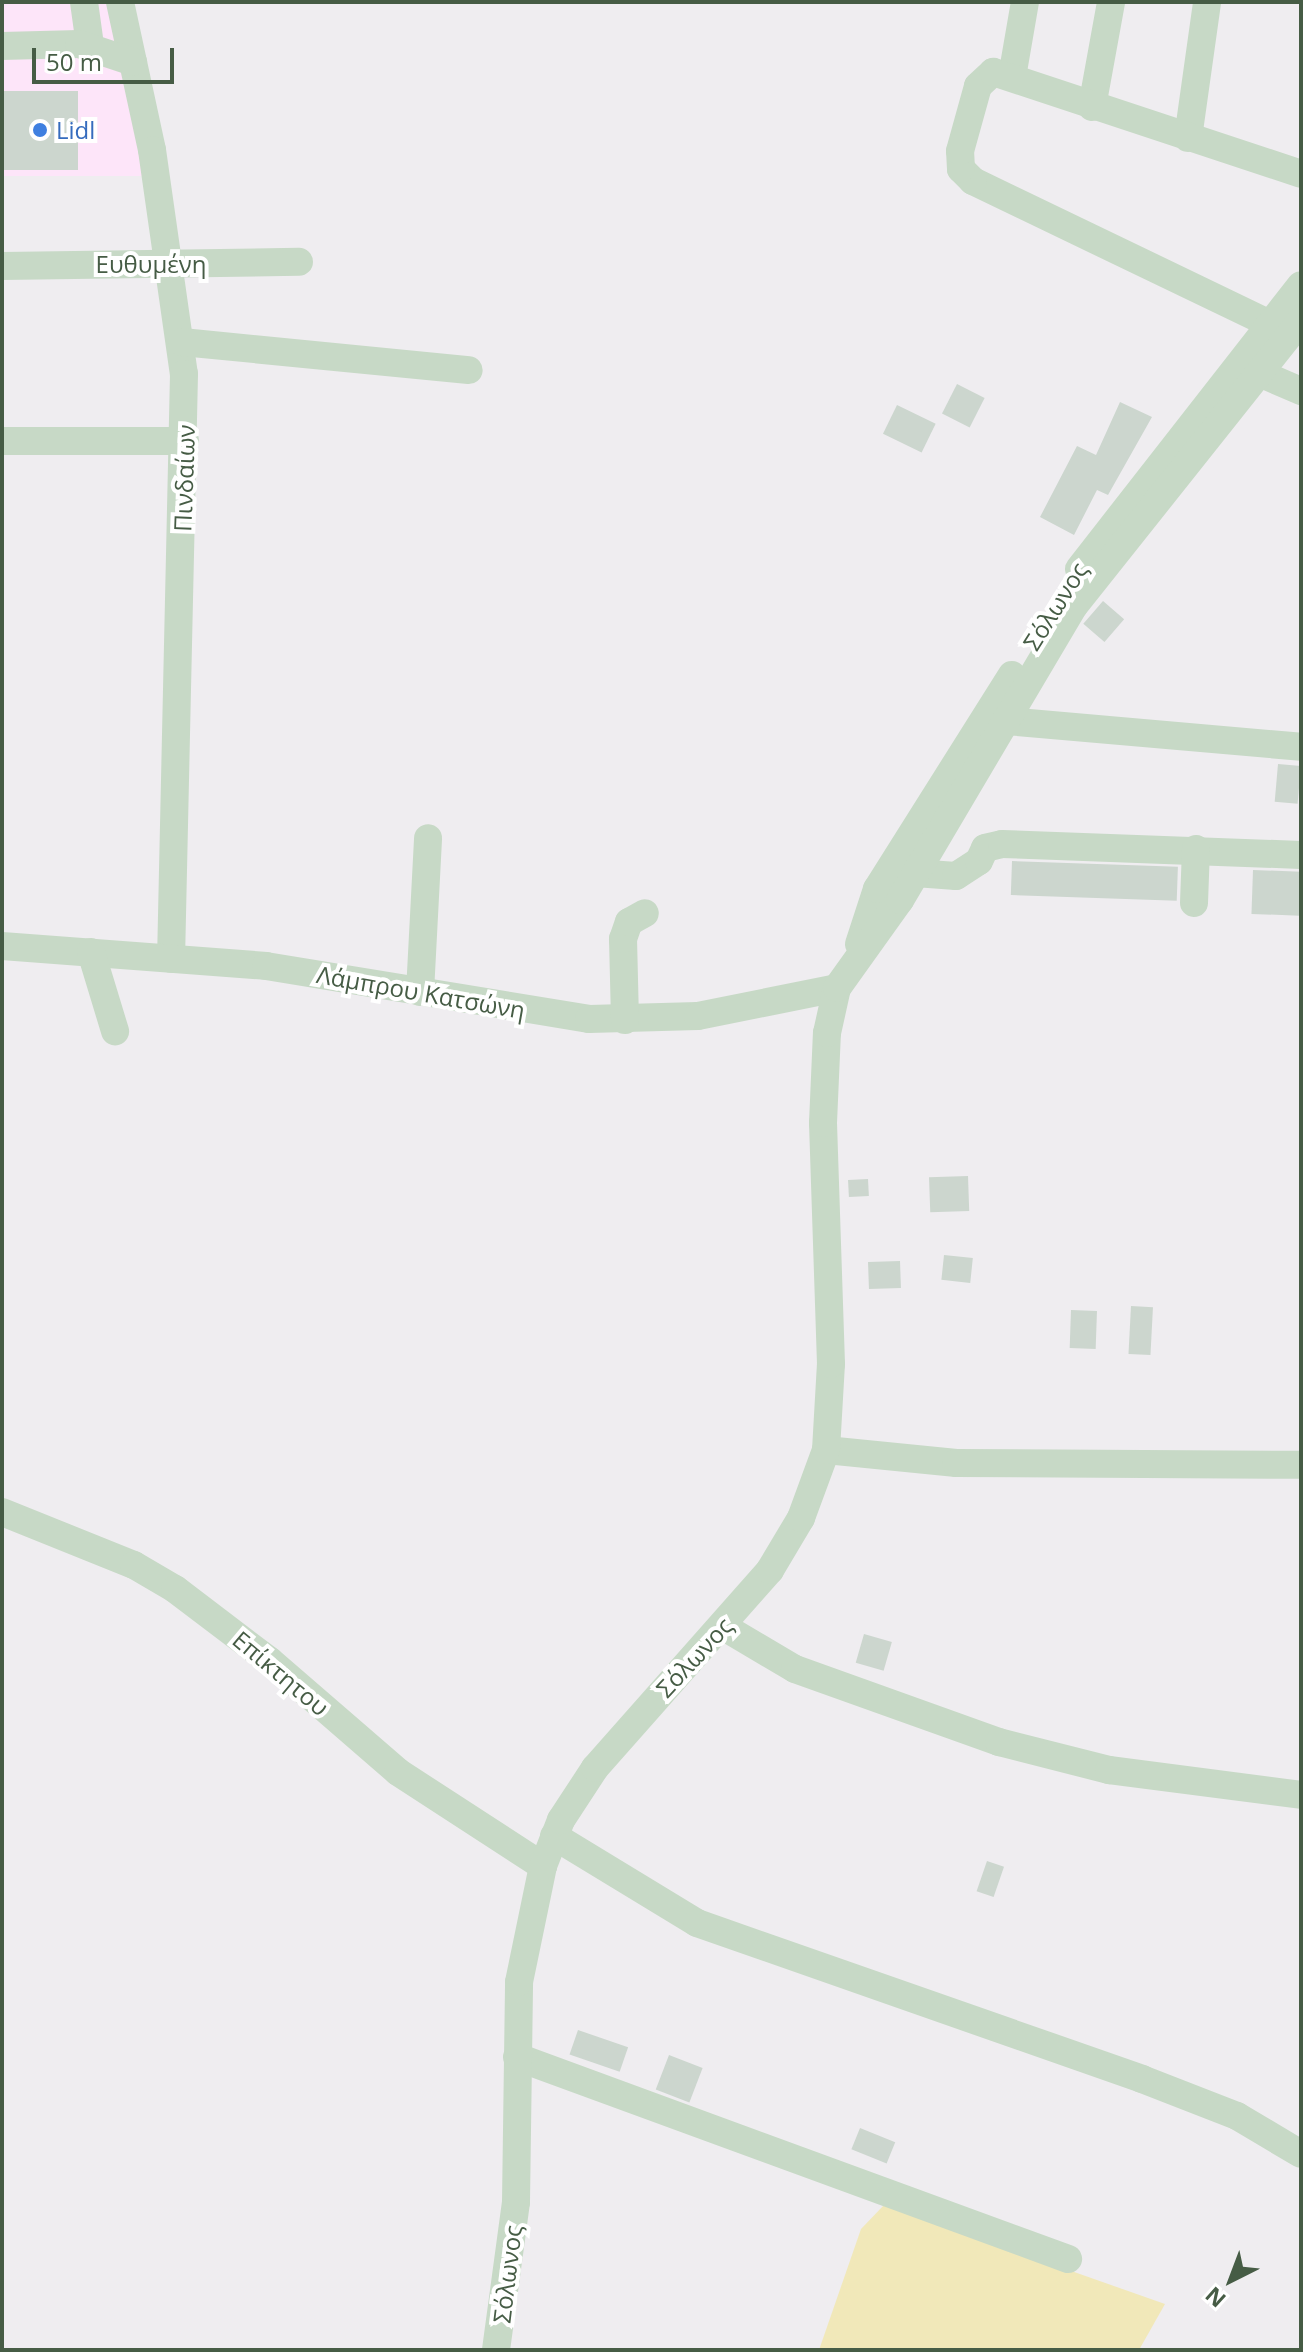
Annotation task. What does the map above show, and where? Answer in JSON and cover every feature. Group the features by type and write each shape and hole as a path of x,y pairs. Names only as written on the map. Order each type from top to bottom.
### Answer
{"street":[{"path":"84,2 90,45"},
{"name":"Πινδαίων","path":"120,2 171,265 182,342 185,441 171,959"},
{"path":"1012,77 1025,2"},
{"path":"1079,102 1097,78 1111,2"},
{"path":"1188,138 1207,2"},
{"path":"2,46 90,45 133,62"},
{"path":"1270,324 973,181 961,169 960,151 978,86 987,73 1012,77 1301,174"},
{"name":"Ευθυμένη","path":"2,266 299,262"},
{"name":"Σόλωνος","path":"855,956 877,889 1059,598 1100,537 1301,285"},
{"name":"Σόλωνος","path":"496,2350 514,2228 522,1956 543,1866 554,1836 613,1745 724,1627 770,1570 801,1518 826,1450 831,1364 823,1123 828,1023 837,988 855,956 915,873 1074,606 1301,321"},
{"path":"182,342 469,370"},
{"path":"1259,373 1301,391"},
{"path":"2,441 185,441"},
{"path":"1006,721 1301,747"},
{"path":"420,992 428,838"},
{"path":"915,873 956,876 979,861 985,848 1002,844 1301,855"},
{"path":"1194,903 1196,849"},
{"path":"625,1020 623,939 629,922 645,913"},
{"name":"Λάμπρου Κατσώνη","path":"2,946 266,966 589,1019 698,1016 837,988"},
{"path":"91,952 115,1031"},
{"path":"826,1450 956,1463 1301,1465"},
{"name":"Επίκτητου","path":"2,1512 134,1565 175,1589 270,1661 398,1772 543,1866"},
{"path":"724,1627 795,1669 999,1742 1109,1770 1301,1795"},
{"path":"554,1836 697,1923 1142,2079 1237,2116 1301,2154"},
{"path":"517,2057 1068,2259"}],"shaded area":[{"path":"2,2 110,2 147,176 2,176"},
{"path":"884,2205 1165,2304 1139,2350 819,2350 861,2229"}],"building":[{"name":"Lidl","path":"2,91 78,91 78,170 2,170"},
{"path":"957,384 985,398 970,427 942,413"},
{"path":"1120,402 1152,417 1108,495 1097,490 1074,535 1040,517 1077,446 1096,455"},
{"path":"897,405 936,424 922,453 883,434"},
{"path":"1103,601 1124,619 1104,642 1083,624"},
{"path":"1278,764 1301,766 1298,804 1275,802"},
{"path":"1012,861 1178,867 1177,901 1011,895"},
{"path":"1253,870 1301,872 1299,916 1251,914"},
{"path":"968,1176 969,1211 930,1212 929,1177"},
{"path":"868,1179 869,1196 849,1197 848,1180"},
{"path":"944,1255 973,1258 970,1283 941,1280"},
{"path":"900,1261 901,1288 869,1289 868,1262"},
{"path":"1131,1306 1153,1307 1150,1355 1128,1354"},
{"path":"1071,1310 1097,1311 1096,1349 1070,1348"},
{"path":"864,1634 892,1642 884,1671 856,1663"},
{"path":"987,1861 1004,1867 994,1897 977,1891"},
{"path":"578,2030 628,2047 620,2072 570,2055"},
{"path":"669,2055 703,2068 689,2102 656,2090"},
{"path":"860,2128 895,2142 887,2164 851,2149"}],"place":[{"name":"Lidl","path":"40,130"}]}
